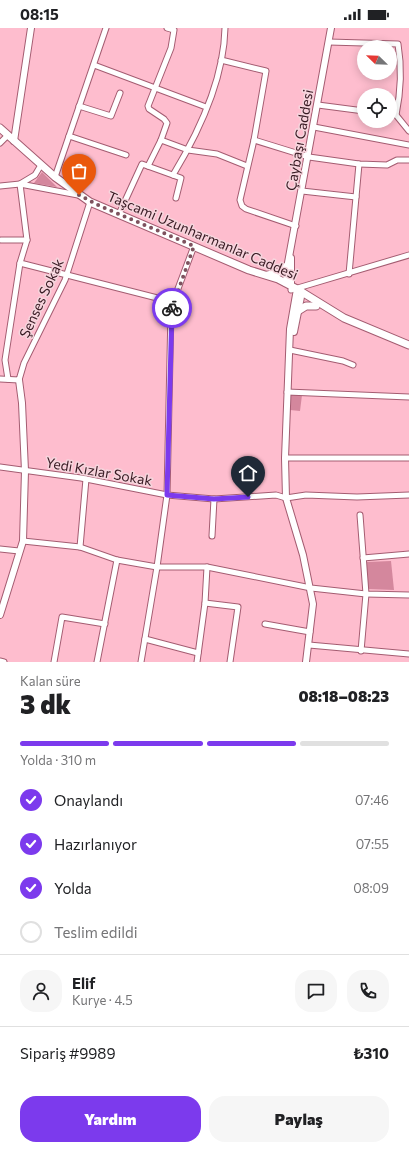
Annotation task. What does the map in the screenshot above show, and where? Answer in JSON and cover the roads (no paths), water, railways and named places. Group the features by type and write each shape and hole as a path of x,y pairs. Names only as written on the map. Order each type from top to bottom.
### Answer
{"main road":[{"name":"Taşcami Uzunharmanlar Caddesi","path":"0,128 55,177 90,202 249,270 268,275 344,318 409,345"},
{"path":"268,275 280,272 288,265"},
{"path":"249,270 256,275 295,290 316,306 332,315 344,318"},
{"path":"298,311 306,306 316,306"}],"street":[{"path":"14,141 31,28"},
{"path":"55,177 106,28"},
{"path":"148,166 161,140 167,123 164,119 149,109 148,106 171,48 174,30 167,28"},
{"path":"173,175 188,150 206,107 221,60 224,47 225,28"},
{"name":"Çaybaşı Caddesi","path":"295,290 288,265 309,158 331,28"},
{"path":"329,42 398,44 402,65 400,98 397,111"},
{"path":"221,60 266,71 254,140 240,200 242,206 246,209 296,226"},
{"path":"94,65 206,107"},
{"path":"80,106 111,116 120,93"},
{"path":"318,105 357,110"},
{"path":"397,116 409,131"},
{"path":"314,127 409,145"},
{"path":"0,143 8,135"},
{"path":"69,136 126,155"},
{"path":"161,140 188,150 217,154 247,166"},
{"path":"254,140 309,158 359,164 387,164 397,160 409,160"},
{"path":"119,214 142,164 181,178 182,180 176,198"},
{"path":"349,274 359,164"},
{"path":"20,184 35,175 41,165"},
{"path":"8,379 5,360 20,263 27,240 20,184"},
{"path":"0,186 20,184 79,195"},
{"path":"302,191 356,197"},
{"name":"Şenses Sokak","path":"19,380 24,363 68,275 90,202"},
{"path":"1,240 27,240"},
{"path":"142,662 158,567 167,495 173,302 194,246"},
{"path":"295,290 409,255"},
{"name":"Çaybaşı Caddesi","path":"290,256 295,290"},
{"path":"20,263 173,302"},
{"path":"290,350 298,311 295,290"},
{"path":"295,290 291,326 284,458 286,498 313,604 306,662"},
{"path":"290,350 343,361 354,365"},
{"path":"0,379 19,380 22,403 25,471 23,541 0,615"},
{"path":"287,392 409,397"},
{"path":"284,458 409,458"},
{"name":"Yedi Kızlar Sokak","path":"0,466 25,471 86,479 167,495 214,499 276,495 286,498 306,495 357,497 409,495"},
{"path":"80,547 86,479"},
{"path":"212,536 214,499"},
{"path":"360,515 366,594 361,651"},
{"path":"23,541 80,547 117,560 158,567 207,567 310,588 366,594 409,594"},
{"path":"0,549 19,551"},
{"path":"363,558 409,554"},
{"path":"97,662 117,560"},
{"path":"197,662 205,603 207,567"},
{"path":"205,603 238,606 230,662"},
{"path":"54,662 62,617 105,624"},
{"path":"265,624 310,632"},
{"path":"145,639 198,652"},
{"path":"309,645 361,651 409,654"},
{"path":"0,661 4,662"}]}
